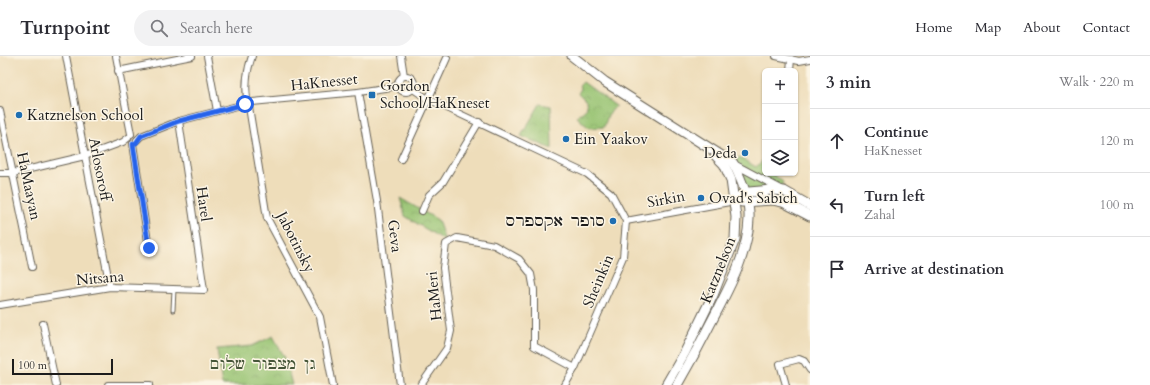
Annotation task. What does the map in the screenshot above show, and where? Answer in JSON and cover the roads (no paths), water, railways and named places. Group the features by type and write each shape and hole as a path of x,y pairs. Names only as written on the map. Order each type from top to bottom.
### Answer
{"street":[{"name":"Arlosoroff","path":"66,56 110,287"},
{"path":"116,56 132,139 149,248"},
{"path":"118,71 192,56"},
{"path":"207,56 217,111"},
{"name":"Jabotinsky","path":"252,56 248,66 246,88 267,218 320,317 333,385"},
{"path":"401,56 404,76"},
{"name":"Katznelson","path":"572,56 605,82 733,164 745,193 749,218 746,242 723,299 698,350 677,385"},
{"path":"776,56 799,61 810,59"},
{"path":"401,159 447,58"},
{"path":"790,68 791,59"},
{"path":"404,76 414,81 414,87 409,92 401,91 398,86 400,79 404,76"},
{"name":"HaKnesset","path":"0,173 13,173 85,156 179,121 248,103 358,92 398,86"},
{"path":"413,89 428,99 588,174 611,193 626,221"},
{"name":"Geva","path":"358,92 377,201 400,385"},
{"name":"HaMaayan","path":"0,111 32,267"},
{"name":"Harel","path":"179,121 204,290"},
{"path":"422,211 429,195 443,182 479,122"},
{"name":"Katznelson","path":"666,385 685,352 713,295 734,239 736,217 731,180 724,164 710,149"},
{"path":"733,164 810,206"},
{"path":"745,193 772,190 784,191"},
{"name":"Sirkin","path":"735,201 745,193"},
{"name":"Sirkin","path":"626,221 735,201 747,202 773,200 783,202 810,216"},
{"name":"Sheinkin","path":"565,385 575,368 624,257 626,221"},
{"name":"HaMeri","path":"421,385 447,348 451,331 443,268 446,244 457,238 494,245 519,259 531,274 534,290 534,346 575,368"},
{"name":"Nitsana","path":"0,304 110,287 204,290"},
{"path":"43,324 56,385"},
{"path":"786,385 780,364 799,359 804,361 810,370"},
{"path":"108,385 150,385"}],"lane":[{"path":"173,310 174,289"}],"place":[{"name":"Gordon School/HaKneset","path":"372,95"},
{"name":"Katznelson School","path":"19,115"},
{"name":"Ein Yaakov","path":"566,139"},
{"name":"Deda","path":"745,153"},
{"name":"Ovad's Sabich","path":"701,198"},
{"name":"סופר אקספרס","path":"613,221"}],"park label":[{"name":"גן מצפור שלום","path":"263,364"}]}
